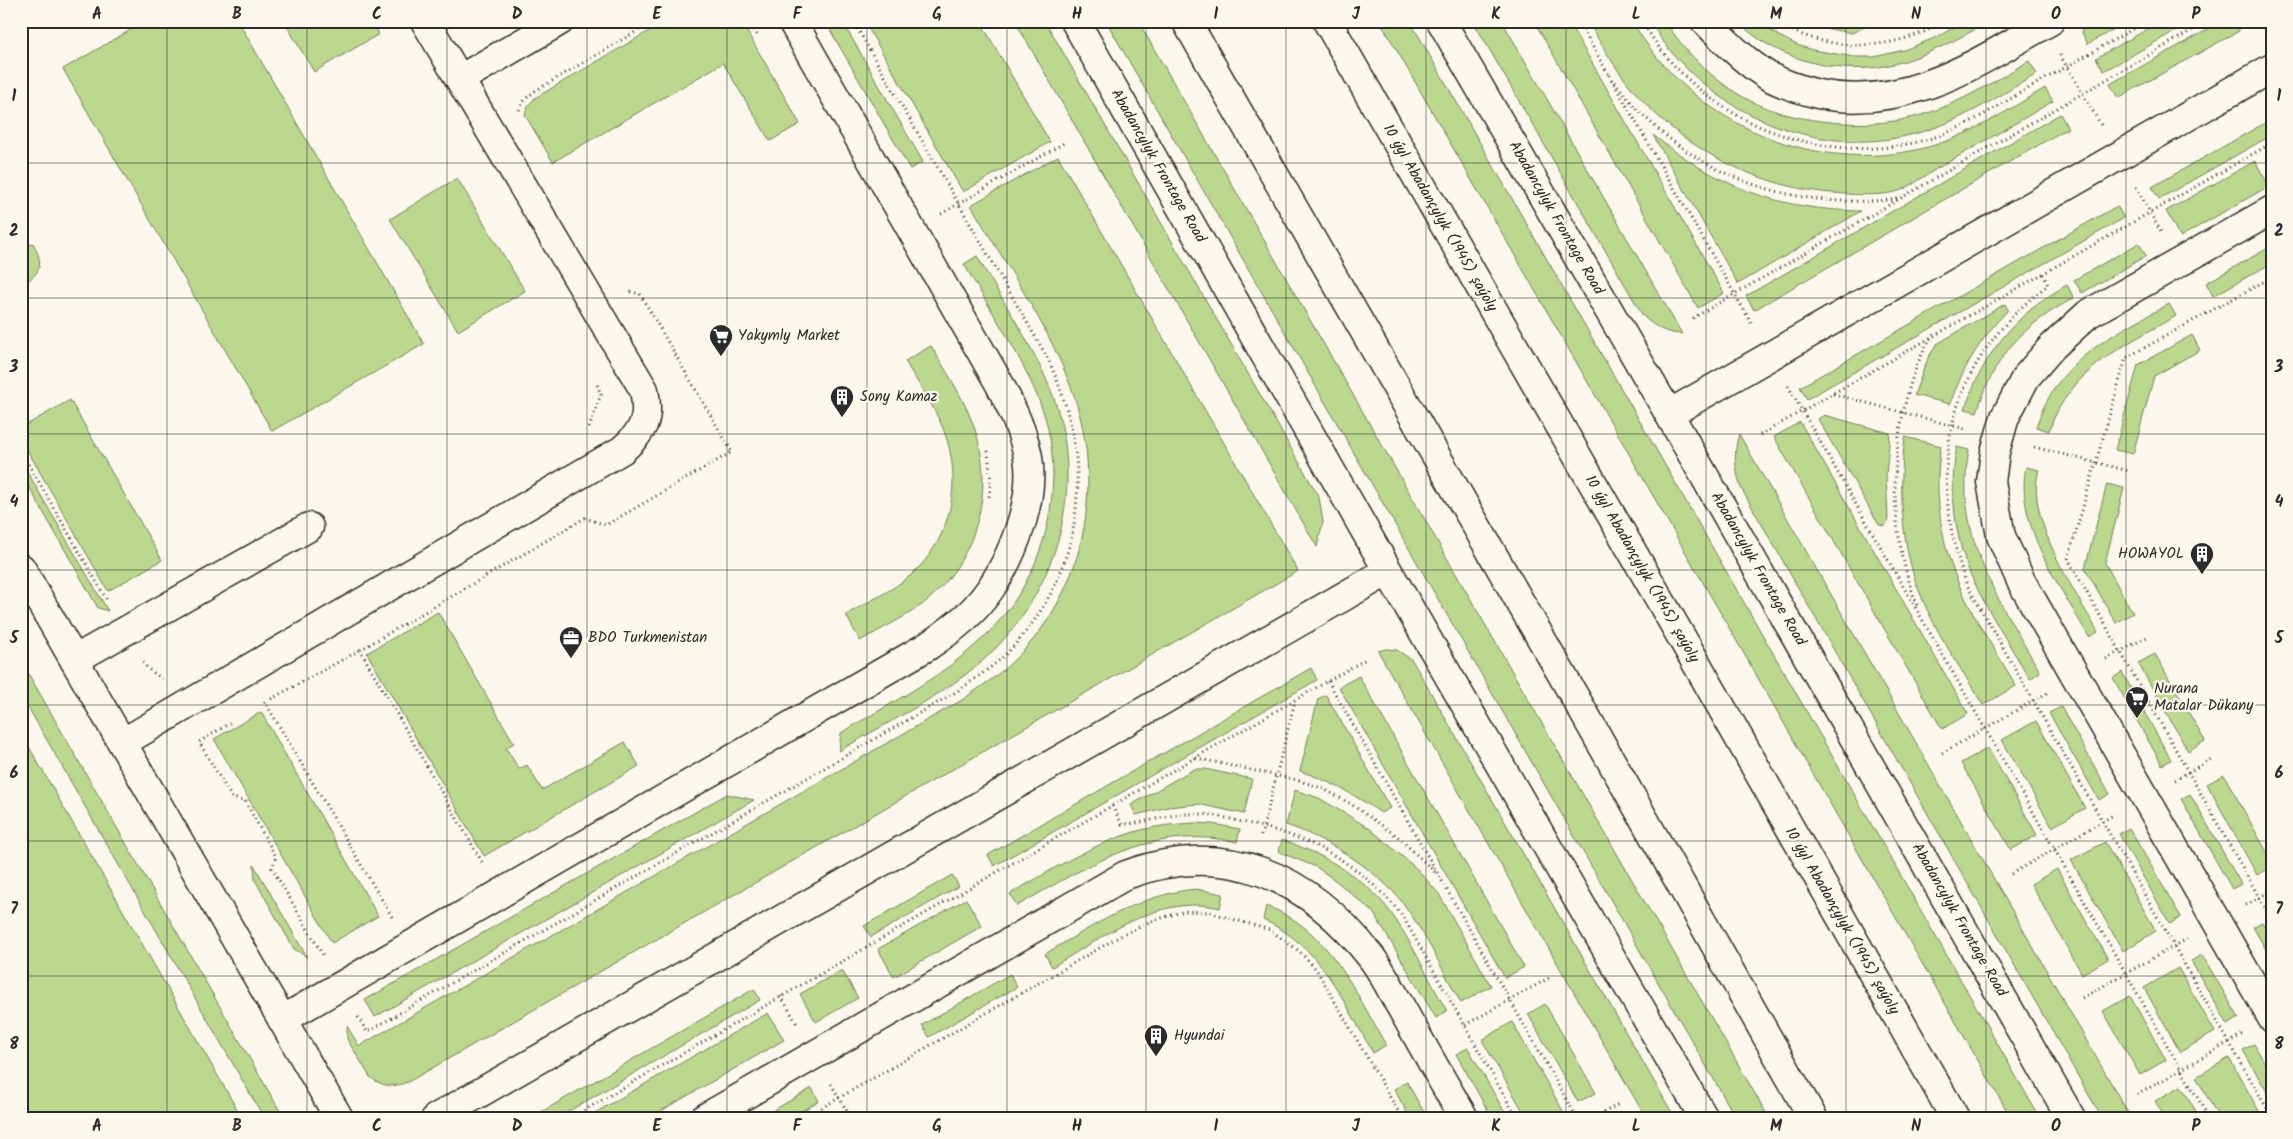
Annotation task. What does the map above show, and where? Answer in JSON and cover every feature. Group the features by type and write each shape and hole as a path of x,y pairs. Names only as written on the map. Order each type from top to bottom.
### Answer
{"street":[{"path":"122,743 622,450 644,426 647,406 644,390 425,21"},
{"path":"460,79 560,21"},
{"path":"282,1020 928,646 954,627 976,607 993,584 1005,561 1018,533 1028,484 1028,458 1018,422 999,383 792,21"},
{"name":"Abadancylyk Frontage Road","path":"1075,21 1388,571 1704,1118"},
{"path":"1186,21 1584,713 1813,1118"},
{"name":"10 ýyl Abadançylyk (1945) şaýoly","path":"1327,21 1955,1118"},
{"name":"Abadancylyk Frontage Road","path":"1441,21 1669,414 2071,1118"},
{"path":"1705,21 1734,51 1769,76 1805,91 1840,98 1880,98 1925,86 1964,70 2050,21"},
{"path":"1669,414 2272,68"},
{"path":"2272,210 2088,314 2052,347 2026,377 2005,417 1995,452 1991,482 2001,536 2021,581 2272,1018"},
{"path":"74,660 309,527"},
{"path":"21,568 338,1118"},
{"path":"436,1118 1388,571"},
{"path":"705,1118 1126,875 1149,866 1181,860 1207,859 1252,868 1288,883 1313,898 1333,915 1373,959 1464,1118"}],"path":[{"path":"463,21 476,24 486,21"},
{"path":"520,118 519,108 534,91 654,21"},
{"path":"749,21 764,46"},
{"path":"232,722 199,742 232,798 245,801 276,856 272,868 367,1032 956,692 988,670 1022,636 1050,593 1069,546 1076,515 1078,486 1075,440 1060,383 1047,357 853,21"},
{"path":"1578,21 2209,1118"},
{"path":"1775,21 1809,37 1855,46 1900,40 1933,29 1946,21"},
{"path":"1693,318 2208,21"},
{"path":"2266,21 2272,32"},
{"path":"2058,53 2094,113"},
{"path":"1609,76 1638,111 1680,145 1703,160 1747,182 1789,195 1839,202 1863,203 1901,198"},
{"path":"938,216 1064,143"},
{"path":"1760,435 2272,143"},
{"path":"2139,193 2164,236"},
{"path":"2272,277 2126,358 2068,560 2272,920"},
{"path":"257,707 360,650 585,518 606,525 732,452 640,294 619,289"},
{"path":"1920,614 1903,561 1895,518 1894,476 1898,435 1903,412 1920,356 1932,338"},
{"path":"589,431 600,395 596,381"},
{"path":"1832,394 1973,430"},
{"path":"987,446 990,483 988,504"},
{"path":"2030,446 2129,471"},
{"path":"21,452 147,668 165,681"},
{"path":"360,650 482,862"},
{"path":"571,1118 1366,659"},
{"path":"1328,681 1576,1118"},
{"path":"1942,753 2051,690"},
{"path":"1252,868 1295,700"},
{"path":"266,702 392,917 383,922"},
{"path":"1196,758 1276,775 1322,788 1351,804 1397,836 1440,876"},
{"path":"2011,874 2119,812"},
{"path":"475,867 491,858"},
{"path":"804,1118 1124,934 1149,922 1191,911 1209,912 1262,927 1288,942 1309,960 1329,990 1402,1118"},
{"path":"2082,998 2192,936"},
{"path":"323,956 332,951"},
{"path":"1465,1025 1549,978"},
{"path":"2137,1094 2247,1032"},
{"path":"1595,1118 1620,1103"}],"green space":[{"path":"146,21 238,21 424,344 272,431 63,69"},
{"path":"284,21 372,21 379,34 314,72"},
{"path":"666,21 741,21 800,124 770,141 723,63 553,162 525,115 530,104 535,98"},
{"path":"825,21 842,21 923,162 910,169"},
{"path":"864,21 980,21 1050,142 963,192"},
{"path":"1015,21 1045,21 1319,497 1323,522 1317,547"},
{"path":"1106,21 1138,21 1769,1118 1736,1118"},
{"path":"1380,21 1410,21 2040,1118 2011,1118"},
{"path":"1473,21 1502,21 1682,334 1671,333 1661,329 1643,316"},
{"path":"1534,21 1568,21 1724,293 1698,308"},
{"path":"1588,21 1632,21 1658,58 1689,90 1725,116 1764,136 1806,149 1850,155 1894,154 1938,144 1966,133 2045,88 2053,101 1900,190 1887,194 1863,195 1805,189 1754,175 1706,152 1683,137 1644,102 1628,83"},
{"path":"1650,21 1665,21 1683,46 1705,69 1743,97 1774,111 1812,120 1873,123 1910,118 1926,114 1957,101 2029,61 2037,74 1977,109 1931,129 1876,141 1838,140 1800,133 1764,121 1729,103 1698,80 1672,52"},
{"path":"1738,21 1757,21 1779,36 1813,50 1854,57 1874,57 1904,50 1937,37 1965,21 1991,21 1923,55 1878,67 1855,69 1803,60 1785,53 1760,40"},
{"path":"1804,21 1904,21 1865,27 1852,33 1818,27"},
{"path":"2097,21 2128,21 2088,44 2081,31"},
{"path":"2162,21 2193,21 2104,71 2096,58"},
{"path":"2223,21 2233,21 2239,31 2118,98 2110,84"},
{"path":"2060,114 2068,128 1754,310 1746,296"},
{"path":"2272,119 2272,135 2159,199 2152,187"},
{"path":"1653,135 1701,168 1750,192 1802,206 1831,210 1861,211 1738,284"},
{"path":"1058,156 1298,571 408,1082 388,1086 370,1077 347,1039 347,1026 359,1046 962,700 1013,661 1039,632 1060,600 1074,565 1084,528 1088,490 1086,451 1079,414 1067,377 1047,333 971,205"},
{"path":"2255,161 2269,186 2180,237 2166,211"},
{"path":"457,178 525,291 458,331 390,219"},
{"path":"2117,206 2124,218 1807,399 1800,387"},
{"path":"33,243 39,257 39,267 37,272 28,281 21,285 21,250"},
{"path":"2139,243 2146,256 2082,293 2074,280"},
{"path":"2272,246 2272,263 2213,296 2206,283"},
{"path":"977,256 1034,354 1050,388 1062,425 1067,462 1066,500 1059,537 1047,572 1029,605 1007,636 980,663 930,699 839,751 841,733 940,673 969,650 995,625 1018,596 1035,562 1048,522 1053,468 1048,427 1037,394 1028,375 964,264"},
{"path":"2067,285 2074,298 2025,331 2002,358 1992,374 1977,412 1965,409 1981,370 2004,337 2032,308"},
{"path":"2005,304 2008,310 1981,342 1967,365 1950,404 1914,395 1928,358 1937,344"},
{"path":"2169,304 2176,316 2119,349 2085,375 2070,391 2058,410 2049,431 2036,427 2045,404 2072,367 2107,339"},
{"path":"2192,335 2200,350 2154,376 2133,454 2115,450 2138,365"},
{"path":"931,346 962,400 971,419 979,444 983,469 982,495 978,520 958,566 942,586 916,609 860,641 846,615 904,581 925,561 936,544 950,508 953,470 950,450 944,431 931,404 905,361"},
{"path":"70,400 162,560 108,591 21,439 21,428"},
{"path":"1824,415 1890,433 1886,476 1888,519 1885,526 1879,525 1818,419"},
{"path":"1800,422 1968,714 1942,729 1774,437"},
{"path":"1739,434 2131,1118 2102,1118 1741,488 1736,461"},
{"path":"1905,437 1941,446 1938,482 1940,519 1948,555 1967,602 2016,686 1983,705 1931,618 1912,570 1902,513"},
{"path":"1957,447 1969,450 1966,482 1968,511 1974,540 1996,593 2040,672 2030,679 1994,619 1967,567 1958,533 1953,498 1954,463"},
{"path":"21,461 108,611 98,608 21,473"},
{"path":"2026,467 2039,470 2036,489 2045,531 2066,576 2098,632 2089,637 2054,577 2034,533 2027,511 2024,489"},
{"path":"2107,484 2124,488 2105,563 2133,613 2116,623 2085,568"},
{"path":"438,612 514,743 506,748 519,769 527,765 542,790 625,742 639,766 484,856 367,653"},
{"path":"1386,649 1397,650 1412,660 1675,1118 1646,1118 1378,651"},
{"path":"2155,654 2205,741 2188,751 2138,663"},
{"path":"21,661 284,1118 264,1118 21,695"},
{"path":"1311,668 1317,680 994,866 988,855"},
{"path":"2122,672 2171,760 2162,765 2113,678"},
{"path":"1359,676 1524,967 1505,978 1339,687"},
{"path":"1326,695 1390,808 1381,813 1342,789 1300,771 1318,699"},
{"path":"2061,707 2110,794 2099,800 2049,713"},
{"path":"261,712 378,916 332,943 214,739"},
{"path":"2036,721 2085,808 2052,827 2002,740"},
{"path":"21,733 242,1118 21,1118"},
{"path":"1988,748 2037,835 2011,850 1961,763"},
{"path":"1194,769 1205,769 1252,779 1244,814 1198,804 1168,807 1136,815 1131,805"},
{"path":"2224,775 2272,861 2272,867 2257,875 2207,784"},
{"path":"1295,790 1319,798 1369,828 1418,870 1439,894 1491,986 1461,1003 1417,924 1386,885 1338,849 1303,831 1286,825"},
{"path":"727,794 754,800 375,1017 365,1000"},
{"path":"2190,794 2241,884 2232,889 2181,799"},
{"path":"1195,823 1240,829 1237,842 1206,838 1176,839 1148,844 1121,852 1095,863 1017,906 1010,894 1070,859 1118,837 1157,827"},
{"path":"2129,828 2181,917 2170,924 2119,834"},
{"path":"1282,840 1310,851 1338,866 1375,894 1402,929 1447,1011 1436,1018 1373,912 1335,880 1316,867 1279,852"},
{"path":"2105,842 2156,931 2123,951 2071,860"},
{"path":"254,865 307,957 294,949 255,880"},
{"path":"2057,869 2108,959 2082,974 2031,884"},
{"path":"952,875 959,886 871,937 864,926"},
{"path":"1196,889 1223,894 1220,908 1197,905 1153,912 1111,932 1052,967 1045,954 1099,922 1136,904 1175,892"},
{"path":"966,899 982,926 894,977 878,949"},
{"path":"1266,906 1288,916 1307,930 1323,946 1351,984 1386,1045 1373,1053 1340,995 1315,959 1283,931 1263,920"},
{"path":"2262,922 2272,939 2272,960 2253,927"},
{"path":"2202,955 2239,1018 2228,1025 2191,961"},
{"path":"2178,968 2215,1032 2180,1052 2144,988"},
{"path":"842,970 858,998 816,1022 800,994"},
{"path":"1010,974 1017,987 929,1037 922,1025"},
{"path":"754,989 760,1000 557,1118 531,1118"},
{"path":"2130,996 2166,1060 2140,1075 2103,1011"},
{"path":"1545,1004 1596,1093 1578,1102 1528,1014"},
{"path":"768,1013 784,1040 649,1118 586,1118"},
{"path":"1512,1022 1563,1111 1551,1118 1527,1118 1482,1040"},
{"path":"2254,1044 2272,1076 2272,1101 2243,1050"},
{"path":"1468,1048 1508,1118 1492,1118 1456,1054"},
{"path":"2229,1058 2263,1118 2219,1118 2196,1077"},
{"path":"1407,1082 1427,1118 1410,1118 1394,1089"},
{"path":"2181,1086 2200,1118 2165,1118 2155,1101"},
{"path":"812,1088 819,1101 790,1118 760,1118"}],"place":[{"name":"Yakymly Market","path":"721,357"},
{"name":"Sony Kamaz","path":"842,418"},
{"name":"HOWAYOL","path":"2202,575"},
{"name":"BDO Turkmenistan","path":"571,659"},
{"name":"Nurana Matalar Dükany","path":"2137,719"},
{"name":"Hyundai","path":"1156,1057"}]}
